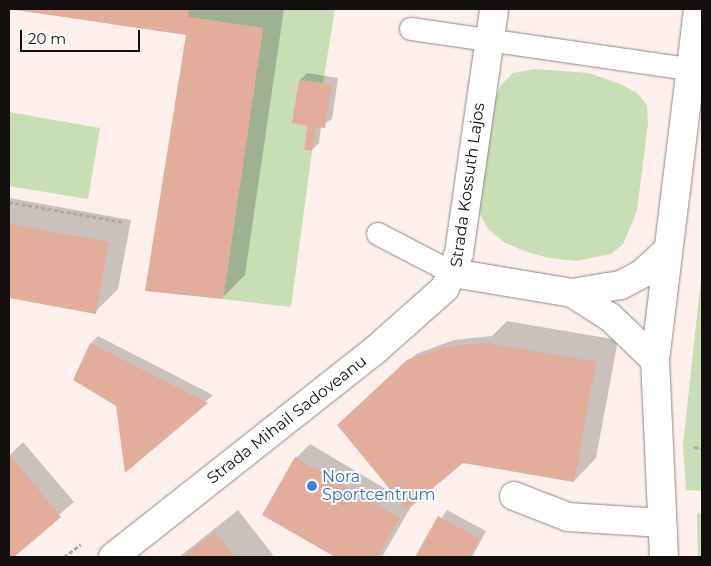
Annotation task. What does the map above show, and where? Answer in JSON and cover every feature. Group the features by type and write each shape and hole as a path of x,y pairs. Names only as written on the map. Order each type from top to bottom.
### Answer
{"street":[{"name":"Strada Kossuth Lajos","path":"494,9 460,253 453,273 572,293 621,285 642,274 667,252"},
{"path":"664,557 655,360 698,9"},
{"name":"Strada Mihail Sadoveanu","path":"113,557 373,352 445,288 453,273"},
{"name":"Strada Kossuth Lajos","path":"572,293 610,317 655,360"},
{"path":"514,496 568,517 662,523"}],"lane":[{"path":"411,29 690,69"},
{"path":"378,234 453,273"}],"path":[{"path":"9,202 124,222"}],"green space":[{"path":"189,9 335,9 323,83 299,80 293,123 307,126 304,150 312,151 291,307 223,299 263,28 188,17"},
{"path":"535,69 589,73 620,84 637,93 647,105 648,123 637,211 623,244 611,254 576,261 549,258 524,251 504,242 488,229 478,210 493,104 501,85 513,73"},
{"path":"9,112 100,128 88,199 9,186"},
{"path":"702,269 702,491 686,490 683,445"},
{"path":"697,513 702,514 702,557 698,557"}],"building":[{"path":"9,9 189,9 188,17 263,28 223,299 145,291 186,35"},
{"path":"299,80 332,85 325,128 315,127 312,151 304,150 307,126 292,123"},
{"path":"9,224 109,242 96,314 9,298"},
{"path":"90,343 208,403 125,473 116,406 73,380"},
{"path":"484,343 596,362 574,482 463,463 407,510 337,425 407,360 446,347"},
{"path":"9,454 61,517 14,557 9,557"},
{"name":"Nora Sportcentrum","path":"295,457 400,518 377,557 335,557 262,515"},
{"path":"438,516 480,539 469,557 415,557"},
{"path":"215,532 235,557 183,557"}],"place":[{"name":"Nora Sportcentrum","path":"312,486"}]}
